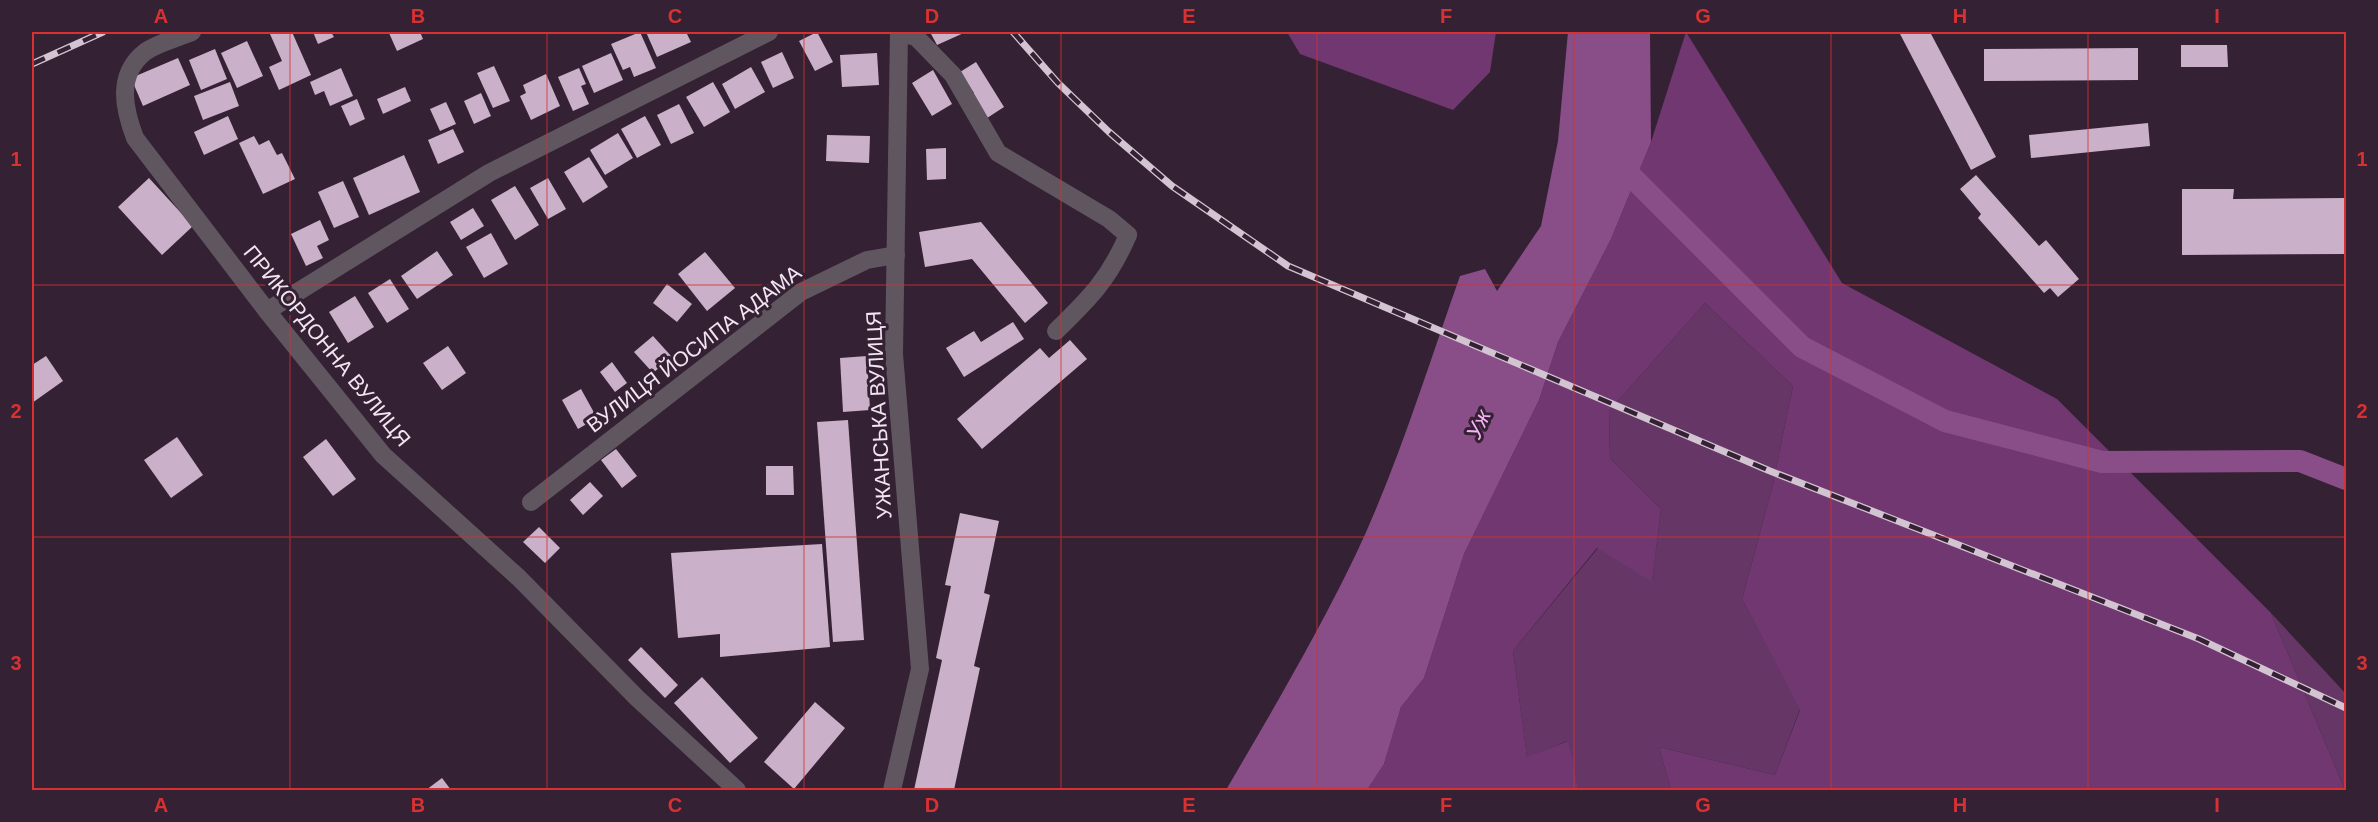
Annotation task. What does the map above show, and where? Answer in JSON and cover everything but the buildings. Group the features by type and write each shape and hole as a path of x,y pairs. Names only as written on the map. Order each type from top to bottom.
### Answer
{"street":[{"name":"ПРИКОРДОННА ВУЛИЦЯ","path":"192,32 146,52 131,69 125,89 126,113 135,138 267,312 383,455 519,578 637,698 737,790"},
{"path":"267,312 489,172 769,32"},
{"name":"УЖАНСЬКА ВУЛИЦЯ","path":"892,790 920,669 894,354 899,32 916,37 953,75 998,153 1109,219 1128,235 1116,263 1094,295 1056,331"},
{"name":"ВУЛИЦЯ ЙОСИПА АДАМА","path":"531,502 801,292 867,260 896,255"}],"shaded area":[{"path":"1287,32 1496,32 1490,72 1453,110 1300,54"},
{"path":"1686,32 1842,283 2057,399 2271,613 2345,790 1671,790 1659,747 1775,775 1800,710 1742,599 1772,488 1793,386 1705,303 1609,411 1610,458 1661,509 1652,582 1597,548 1513,651 1527,757 1568,741 1579,790 1367,790 1384,764 1401,707 1424,678 1464,554 1539,400 1558,342 1611,239 1651,142"},
{"path":"1705,303 1793,386 1772,488 1742,599 1800,709 1775,775 1659,747 1671,790 1579,790 1567,741 1527,758 1513,651 1598,548 1652,581 1661,509 1610,458 1609,411"},
{"path":"2271,613 2346,694 2346,790 2345,790"}],"water":[{"name":"Уж","path":"1568,32 1650,32 1651,142 1611,239 1558,342 1539,400 1464,554 1424,678 1401,707 1384,764 1367,790 1226,790 1310,644 1356,554 1399,451 1460,276 1485,269 1497,291 1541,226 1558,141"}],"waterway":[{"path":"1613,158 1802,347 1945,421 2102,462 2300,461 2346,479"}],"railway":[{"path":"32,64 103,32"},
{"path":"1013,32 1058,83 1109,132 1172,186 1288,266 1770,471 2199,639 2346,708"}]}
